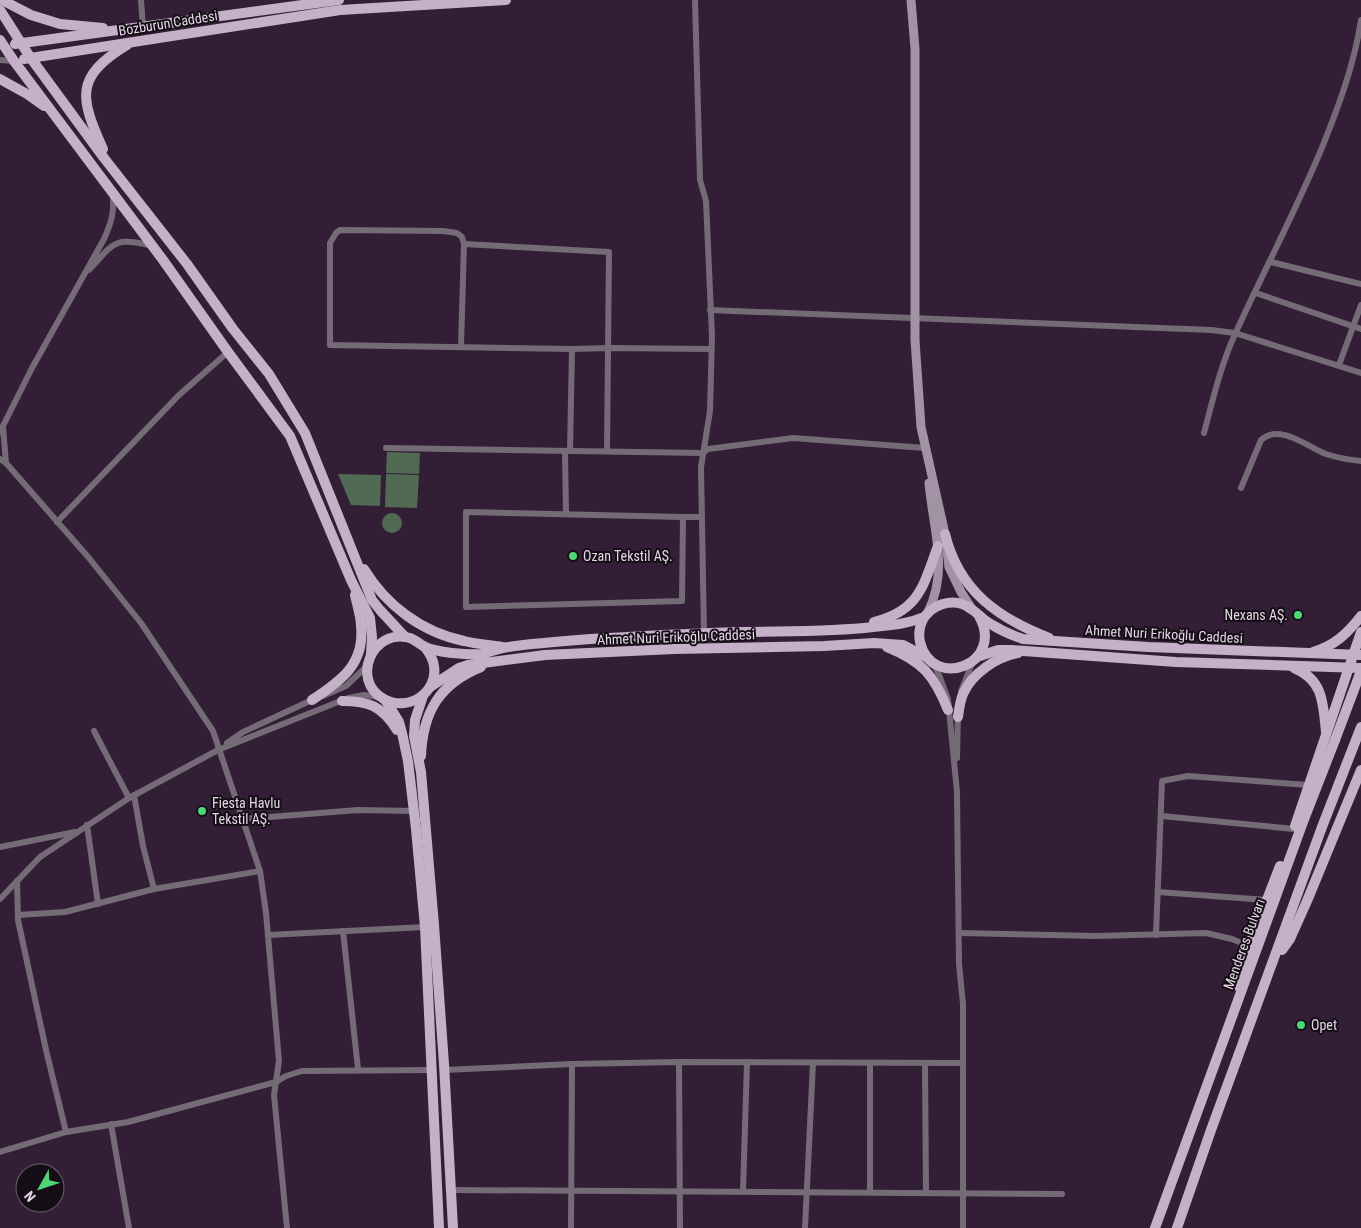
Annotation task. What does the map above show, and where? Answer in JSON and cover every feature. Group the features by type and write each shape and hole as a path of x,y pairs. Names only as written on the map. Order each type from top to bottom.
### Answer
{"main road":[{"path":"2,0 31,14 60,24 124,30"},
{"name":"Bozburun Caddesi","path":"14,61 132,42 339,0"},
{"name":"Bozburun Caddesi","path":"2,45 326,4 506,0"},
{"path":"0,10 30,58 268,374 305,432 372,600 386,618 405,637"},
{"path":"111,166 89,115 86,89 90,77 97,66 132,42"},
{"path":"2,45 152,246 290,436 351,580 370,618 371,654"},
{"path":"0,78 52,112"},
{"path":"946,534 948,544 958,567 974,590 989,606 1007,619 1059,642"},
{"path":"844,631 883,620 910,605 923,587 938,546"},
{"path":"354,552 380,592 399,611 416,622 431,630 464,641 505,648"},
{"path":"312,700 350,670 361,643 362,625 351,580"},
{"path":"954,602 963,604 975,612 983,623 985,637 982,651 975,659 966,666 957,669 939,666 929,660 921,649 919,638 920,627 926,615 935,607 944,603 954,602"},
{"name":"Ahmet Nuri Erikoğlu Caddesi","path":"975,612 997,628 1023,639 1148,648 1357,655"},
{"name":"Ahmet Nuri Erikoğlu Caddesi","path":"424,646 450,653 467,655 546,642 704,633 844,631 902,624 926,615"},
{"path":"1308,653 1341,639 1361,616"},
{"path":"1155,1228 1230,1022 1243,962 1253,948 1267,900 1294,829 1308,785 1331,738 1340,693 1349,668 1357,655 1361,632"},
{"path":"439,1228 425,927 414,811 399,722 383,699 373,690 368,680 367,666 371,654 383,642 393,637 405,637 415,640 424,646 431,655 434,666 434,677 430,687 423,696 415,720 414,736 420,772 434,925 452,1228"},
{"path":"874,643 908,656 922,666 938,687 948,710"},
{"name":"Ahmet Nuri Erikoğlu Caddesi","path":"430,687 459,668 545,655 874,643 903,646 929,660"},
{"name":"Ahmet Nuri Erikoğlu Caddesi","path":"975,659 998,650 1176,662 1361,670"},
{"path":"958,717 960,704 966,688 978,674 991,664 1005,657 1033,651"},
{"path":"420,772 423,731 431,709 440,696 457,679 472,670 492,662"},
{"path":"1288,666 1306,674 1319,690 1331,738"},
{"name":"Menderes Bulvarı","path":"1253,948 1303,822 1331,738 1361,670"},
{"path":"1340,693 1349,685 1361,680"},
{"path":"383,699 392,703 402,704 413,702 423,696"},
{"path":"342,701 360,701 377,708 391,720 404,744"},
{"path":"1177,1228 1322,827 1361,727"},
{"path":"1274,960 1290,939 1361,770"}],"street":[{"path":"141,0 143,28"},
{"path":"695,0 700,180 706,201 711,349 710,411 701,467 704,633"},
{"path":"911,0 915,49 915,318 920,427 946,534 949,567 961,592 975,612"},
{"path":"1204,433 1224,363 1236,333 1299,203 1341,102 1356,50 1361,20"},
{"path":"0,60 14,61"},
{"path":"113,194 114,211 112,223 32,368 1,429 3,461 141,622 213,731 260,871 268,935 278,1061 274,1096 287,1228"},
{"path":"461,347 464,244 462,237 457,233 443,231 340,230 336,233 330,243 330,345 572,349 711,349"},
{"path":"84,276 111,246 117,242 137,242 152,246"},
{"path":"464,244 610,252 607,451"},
{"path":"1270,262 1361,284"},
{"path":"1256,294 1361,329"},
{"path":"1339,365 1361,305"},
{"path":"710,310 1211,330 1236,333 1361,373"},
{"path":"566,513 572,349"},
{"path":"57,522 180,395 228,352"},
{"path":"1241,488 1261,440 1266,435 1288,435 1328,455 1361,461"},
{"path":"386,448 703,453 708,449 792,438 925,448"},
{"path":"925,448 938,546 938,583 934,599 926,615"},
{"path":"683,517 682,601 466,607 466,512 702,517"},
{"path":"963,1228 963,1004 959,964 955,772 961,691 975,659"},
{"path":"929,660 940,675 946,693 955,772"},
{"path":"218,750 243,732 346,686 367,666"},
{"path":"0,899 40,857 131,796 218,750 360,695 383,699"},
{"path":"94,731 131,796 154,889"},
{"path":"1156,935 1162,780 1188,776 1308,785"},
{"path":"243,818 358,810 414,811"},
{"path":"1162,816 1294,829"},
{"path":"87,825 98,904"},
{"path":"0,847 79,831"},
{"path":"18,915 65,912 154,889 260,871"},
{"path":"17,881 18,915 46,1050 66,1132"},
{"path":"1158,892 1267,900"},
{"path":"268,935 425,927"},
{"path":"344,931 358,1069"},
{"path":"959,933 1096,936 1206,933 1232,939 1253,948"},
{"path":"444,1070 572,1064 679,1062 963,1063"},
{"path":"679,1062 680,1228"},
{"path":"743,1191 747,1062"},
{"path":"805,1228 812,1063"},
{"path":"870,1063 870,1192"},
{"path":"925,1063 926,1192"},
{"path":"571,1228 572,1064"},
{"path":"0,1152 66,1132 128,1122 276,1082 286,1076 302,1071 358,1069 432,1070"},
{"path":"110,1124 129,1228"},
{"path":"451,1190 1062,1194"}],"shaded area":[{"path":"387,452 420,453 419,474 386,473"},
{"path":"338,474 381,475 380,506 351,505"},
{"path":"386,474 419,475 417,508 385,507"},
{"path":"392,513 399,516 402,523 399,530 392,533 385,530 382,523 385,516"}],"place":[{"name":"Ozan Tekstil AŞ.","path":"573,556"},
{"name":"Nexans AŞ.","path":"1298,615"},
{"name":"Fiesta Havlu Tekstil AŞ.","path":"202,811"},
{"name":"Opet","path":"1301,1025"}]}
